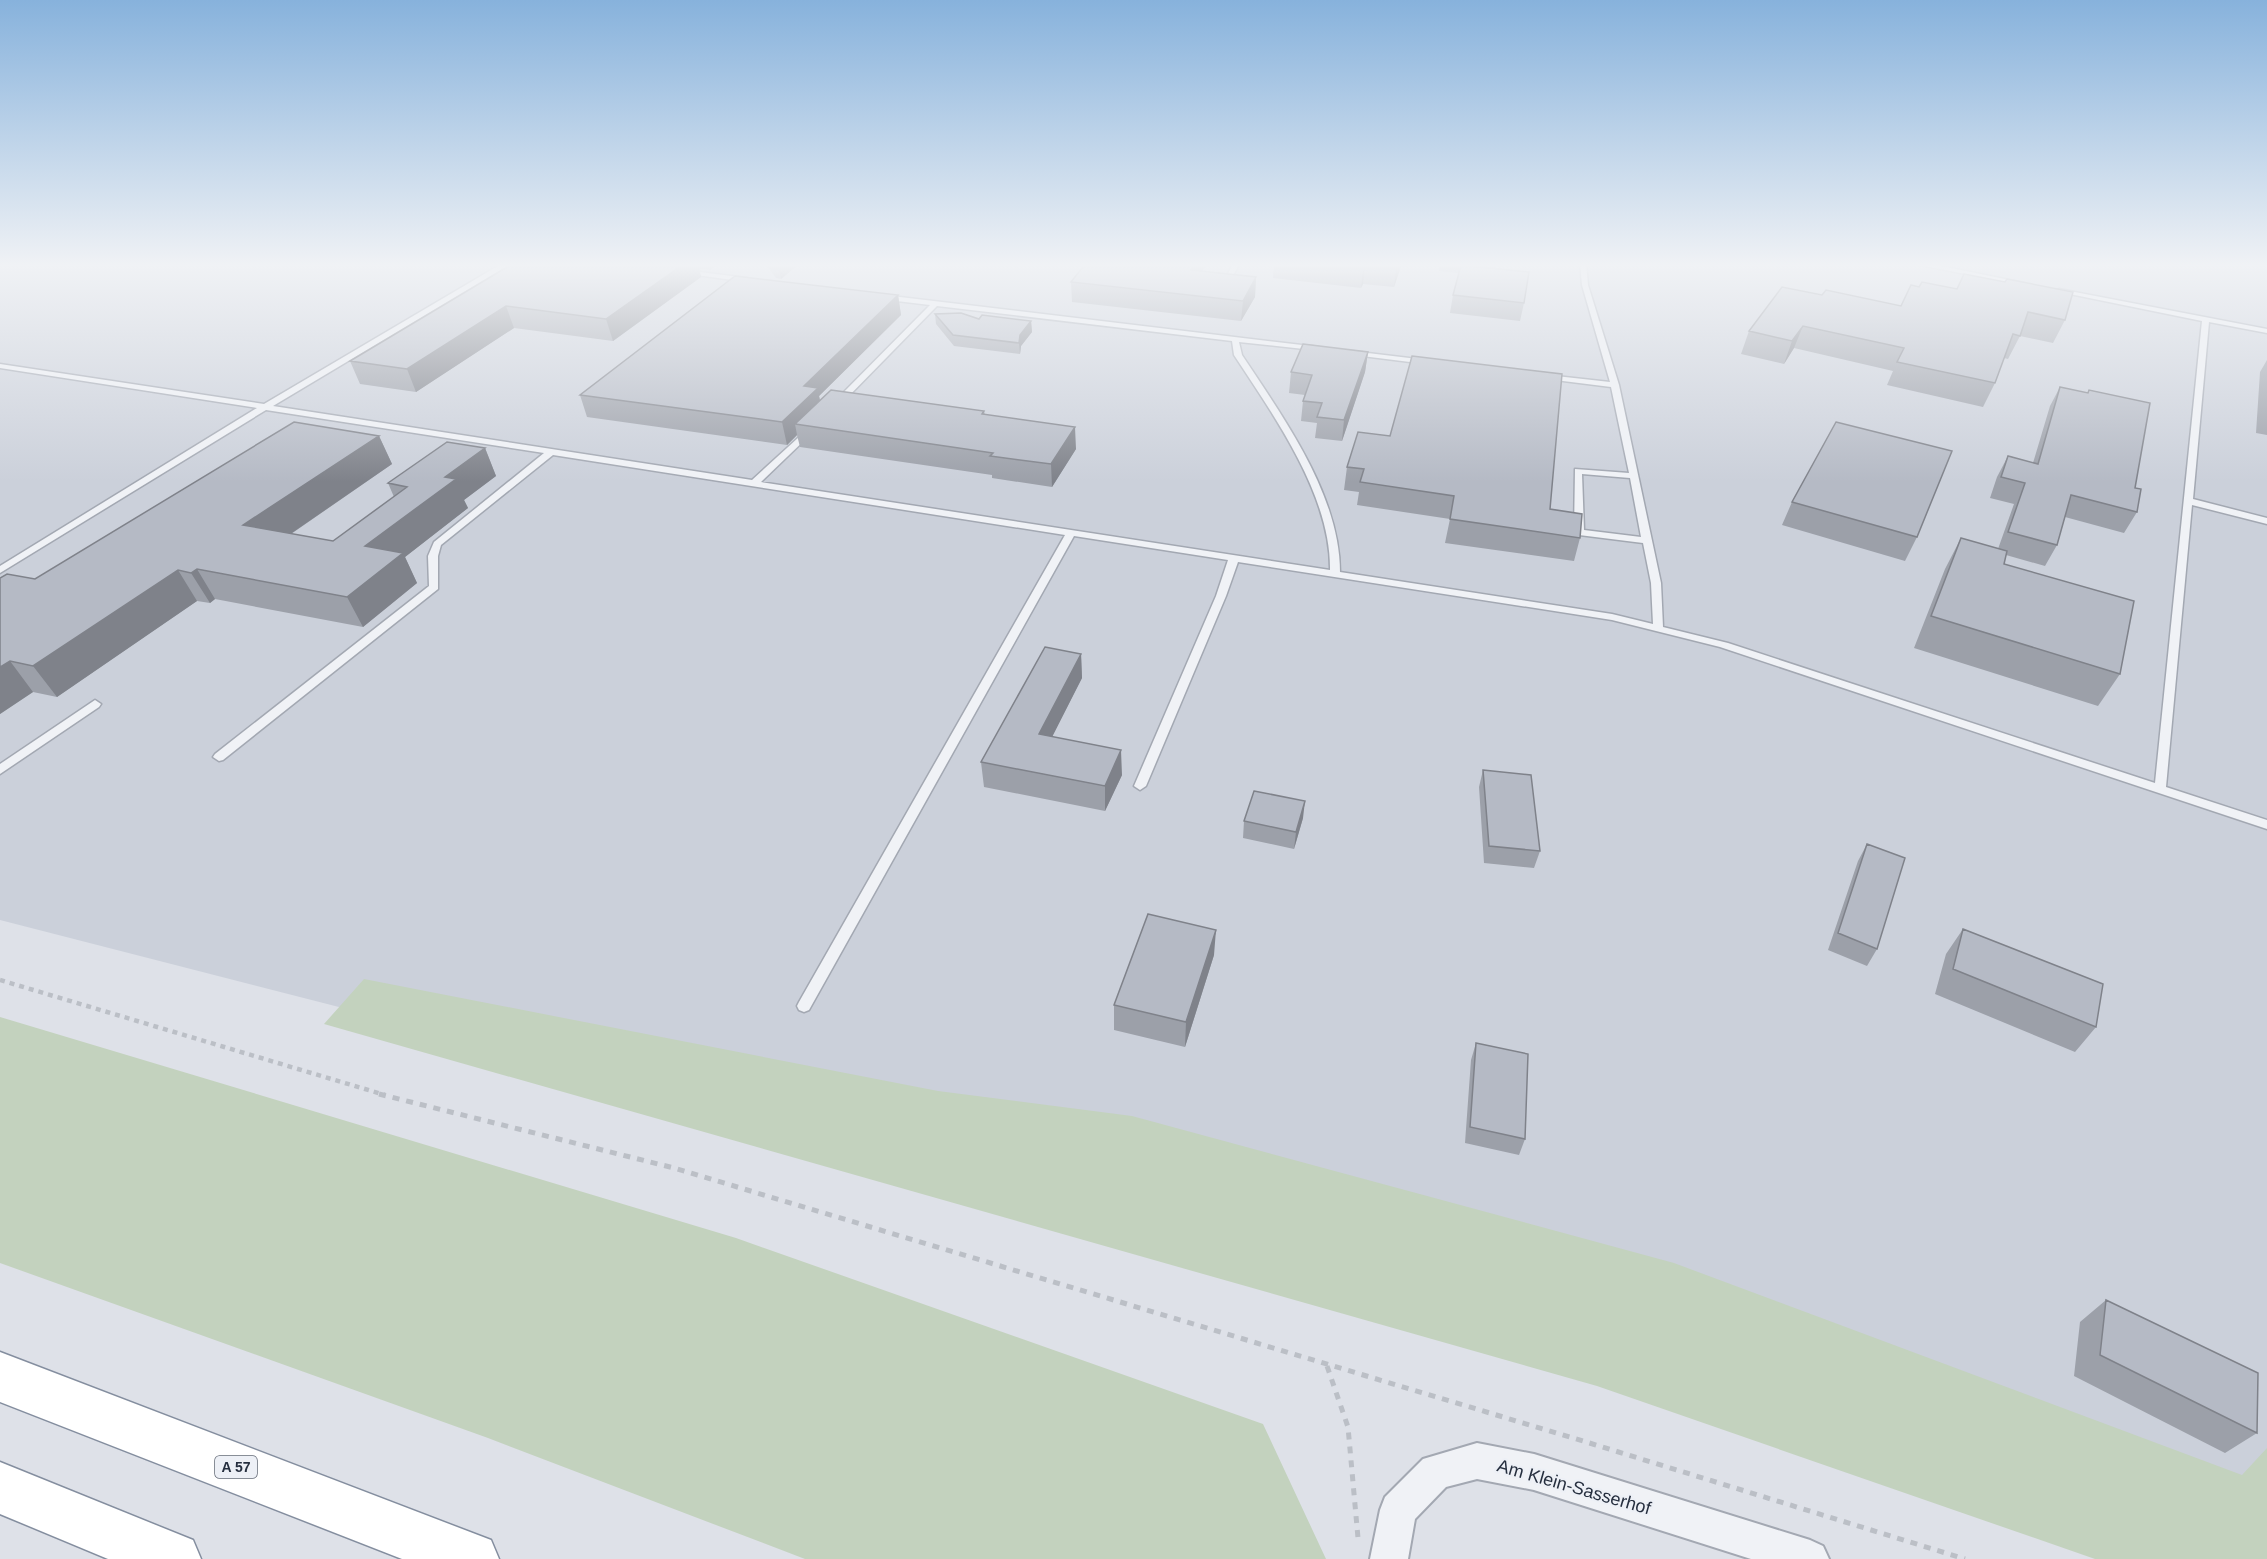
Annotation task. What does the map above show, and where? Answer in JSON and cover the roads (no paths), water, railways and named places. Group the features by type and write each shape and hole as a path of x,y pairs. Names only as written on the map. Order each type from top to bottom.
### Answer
{"highway":[{"name":"A 57","path":"0,1377 472,1559"},
{"path":"0,1488 174,1559"}],"street":[{"name":"Am Klein-Sasserhof","path":"1376,1552 1398,1510 1436,1472 1477,1461 1534,1472 1810,1559"}],"lane":[{"path":"0,570 386,336"},
{"path":"826,414 904,336"},
{"path":"1215,336 1330,350"},
{"path":"1600,336 1614,386 1656,583 1658,627"},
{"path":"2160,790 2204,336"},
{"path":"1234,338 1238,355 1303,465 1329,520 1338,560 1335,574"},
{"path":"1341,351 1436,363"},
{"path":"0,366 1612,617 1724,645 2267,825"},
{"path":"1543,377 1614,386"},
{"path":"754,483 818,422"},
{"path":"219,757 434,587 433,556 437,544 551,452"},
{"path":"1633,476 1578,471 1579,532 1647,541"},
{"path":"2188,501 2267,521"},
{"path":"804,1006 1071,533"},
{"path":"1140,786 1221,597 1234,558"},
{"path":"0,770 95,704"}]}
